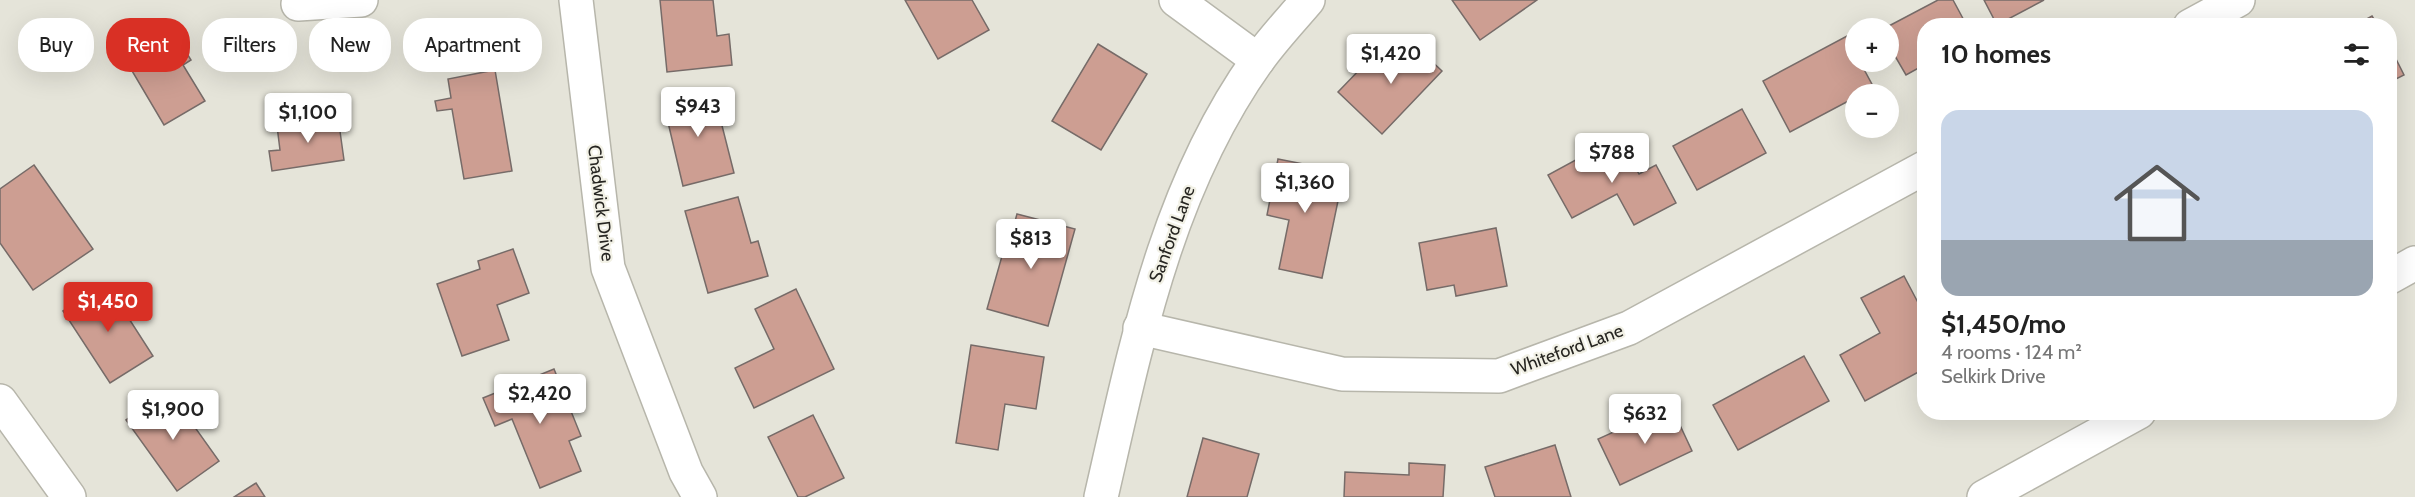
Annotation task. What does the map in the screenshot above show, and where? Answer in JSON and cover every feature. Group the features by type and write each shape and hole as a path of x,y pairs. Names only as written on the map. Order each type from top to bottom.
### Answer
{"street":[{"path":"298,4 361,0"},
{"name":"Chadwick Drive","path":"576,0 608,268 686,471 700,497"},
{"path":"1176,0 1258,60"},
{"name":"Sanford Lane","path":"1101,497 1140,328 1159,262 1182,200 1215,130 1258,60 1308,0"},
{"path":"2205,18 2238,0"},
{"name":"Whiteford Lane","path":"1140,328 1342,374 1499,376 1629,328 1917,172"},
{"path":"2397,273 2415,263"},
{"path":"0,401 69,497"},
{"path":"1983,497 2124,420"}],"building":[{"path":"660,0 713,0 717,36 729,34 732,65 667,72"},
{"path":"905,0 972,0 989,30 938,59"},
{"path":"1452,0 1537,0 1480,40"},
{"path":"1938,0 1953,0 1963,18 1917,18 1917,69 1906,75 1899,63 1899,21"},
{"path":"1984,0 2044,0 2010,18 1993,18"},
{"path":"1405,36 1442,71 1382,134 1338,92 1364,65 1371,72"},
{"path":"1845,37 1845,72 1865,72 1872,84 1845,84 1845,103 1790,132 1763,81"},
{"path":"1098,44 1147,74 1101,150 1052,121"},
{"path":"2397,61 2404,75 2397,78"},
{"path":"133,72 187,72 205,101 164,125"},
{"path":"495,72 512,171 464,179 452,109 437,111 435,101 451,98 448,79"},
{"path":"713,90 734,173 683,186 663,101"},
{"path":"1742,109 1766,153 1697,190 1673,146"},
{"path":"338,117 344,160 272,171 269,151 280,150 277,126"},
{"path":"1618,137 1639,174 1656,165 1676,203 1634,225 1617,194 1572,218 1548,175"},
{"path":"1278,159 1344,172 1322,278 1279,269 1289,220 1267,215"},
{"path":"34,165 93,249 33,290 0,243 0,189"},
{"path":"738,197 751,243 758,241 768,276 708,293 685,211"},
{"path":"1017,214 1075,229 1048,326 987,309 1006,242 1009,243"},
{"path":"1496,228 1507,286 1456,296 1454,285 1427,290 1419,243"},
{"path":"513,249 529,293 497,305 509,340 462,356 437,284 480,269 478,261"},
{"path":"1904,276 1917,301 1917,373 1865,401 1840,355 1880,333 1861,298"},
{"path":"106,283 153,356 110,383 63,311"},
{"path":"796,289 834,369 754,408 735,368 774,349 755,309"},
{"path":"971,345 1044,357 1036,409 1005,404 998,450 956,443"},
{"path":"1804,356 1829,401 1738,450 1713,405"},
{"path":"554,369 581,436 569,441 581,471 540,488 512,419 495,426 483,398"},
{"path":"163,393 174,408 179,405 219,461 177,491 126,420"},
{"path":"1671,406 1692,451 1620,485 1598,439"},
{"path":"813,415 844,478 805,497 798,497 768,437"},
{"path":"1203,438 1259,454 1247,497 1187,497"},
{"path":"1555,445 1571,497 1495,497 1485,467"},
{"path":"1409,463 1445,465 1443,497 1344,497 1345,472 1409,475"},
{"path":"256,483 265,497 234,497"}]}
